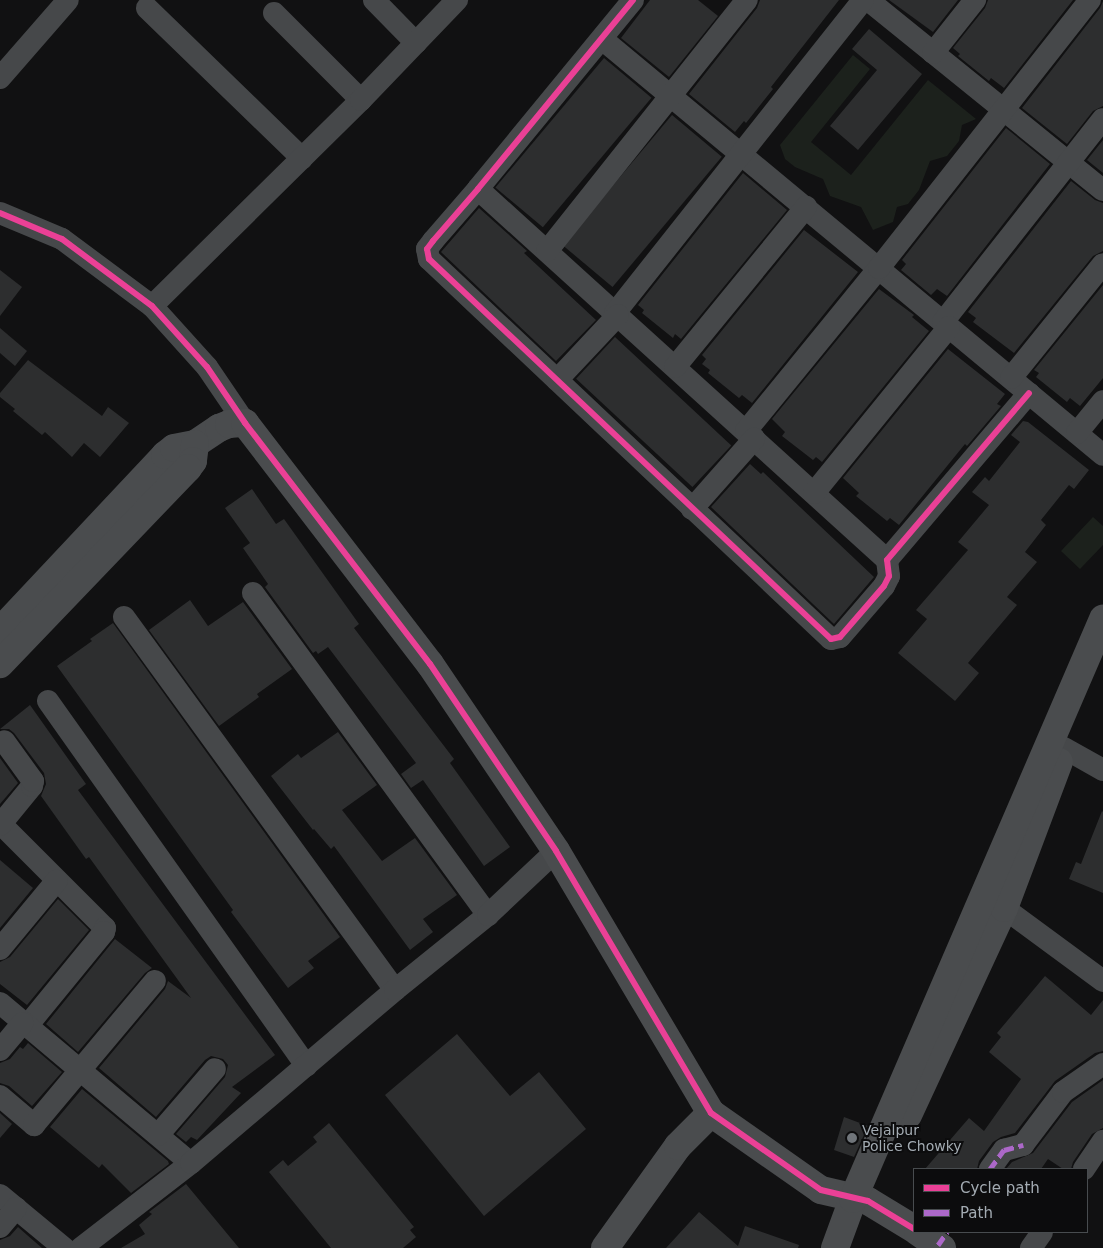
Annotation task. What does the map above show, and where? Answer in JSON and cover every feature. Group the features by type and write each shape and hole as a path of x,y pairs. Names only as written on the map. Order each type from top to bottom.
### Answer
{"street":[{"path":"0,78 68,0"},
{"path":"374,0 416,43"},
{"path":"152,306 361,100 457,0"},
{"path":"478,189 887,560 889,576 884,586 840,637 831,639 692,510 429,259 426,254 432,241 478,189 633,0"},
{"path":"546,251 746,0"},
{"path":"557,380 616,314 863,0"},
{"path":"868,0 1103,190"},
{"path":"933,53 975,0"},
{"path":"692,510 1002,110 1090,0"},
{"path":"147,8 302,158"},
{"path":"274,13 361,100"},
{"path":"602,39 1103,455"},
{"path":"814,493 1103,119"},
{"path":"675,368 806,207"},
{"path":"0,213 62,239 152,306 207,367 245,423 430,664 556,851 711,1113 821,1190 860,1200 913,1228"},
{"path":"1011,378 1103,264"},
{"path":"887,560 1028,393"},
{"path":"1077,433 1103,401"},
{"path":"0,631 165,455 174,448 195,444 219,428 229,424 245,423"},
{"path":"0,664 188,468 193,461 195,444"},
{"path":"253,593 488,915"},
{"path":"124,617 395,990"},
{"path":"852,1248 860,1200 1103,619"},
{"path":"835,1248 1004,908 1064,748 1103,656"},
{"path":"48,701 306,1066"},
{"path":"0,1050 25,1024 104,932 102,924 0,825 32,786 33,781 4,741"},
{"path":"1064,748 1103,770"},
{"path":"81,1248 191,1163 395,990 488,915 556,851"},
{"path":"0,949 57,880"},
{"path":"1004,908 1103,981"},
{"path":"0,1096 34,1125 155,981"},
{"path":"0,1003 191,1163"},
{"path":"991,1168 1004,1150 1023,1145 1064,1092 1103,1064"},
{"path":"158,1135 215,1069"},
{"path":"605,1248 678,1146 711,1113"},
{"path":"1085,1168 1103,1141"},
{"path":"0,1227 8,1202 64,1248"},
{"path":"1031,1248 1041,1233"}],"shaded area":[{"path":"853,55 870,69 811,142 851,175 928,80 976,119 962,125 959,141 947,156 930,161 919,190 908,204 897,207 893,222 873,230 861,207 830,196 823,179 795,167 785,159 780,145"},
{"path":"1093,517 1103,526 1103,545 1080,569 1061,551"}],"building":[{"path":"650,0 698,0 718,16 669,77 621,38"},
{"path":"760,0 839,0 771,87 773,89 746,123 744,121 735,132 689,94 757,8"},
{"path":"889,0 958,0 933,32"},
{"path":"988,0 1073,0 1004,88 991,78 989,81 958,56 960,54 953,48 985,8"},
{"path":"1103,1 1103,106 1093,111 1067,144 1022,108 1100,8"},
{"path":"869,29 922,74 858,150 830,126 877,70 852,49"},
{"path":"604,58 651,98 543,227 495,187"},
{"path":"672,115 722,157 613,287 563,245"},
{"path":"1006,128 1050,164 947,296 937,289 931,295 901,270 906,264 902,260"},
{"path":"1103,140 1103,173 1087,160"},
{"path":"743,173 787,210 681,339 675,334 673,338 642,313 644,310 638,305"},
{"path":"1071,181 1095,200 1103,203 1103,251 1093,256 1014,353 973,322 976,318 968,312"},
{"path":"479,208 527,251 524,253 596,320 556,361 441,252"},
{"path":"804,230 858,272 752,403 742,395 739,398 708,373 710,370 702,364 706,359 702,355"},
{"path":"0,270 22,287 0,316"},
{"path":"1103,285 1103,378 1080,406 1070,398 1067,402 1036,377 1039,373 1034,370"},
{"path":"879,289 914,315 912,317 929,331 822,462 816,457 813,460 782,436 785,432 772,419"},
{"path":"0,328 27,351 15,366 0,353"},
{"path":"615,337 731,445 692,487 576,379"},
{"path":"948,349 1005,394 997,404 1001,406 967,446 965,444 899,525 890,518 887,521 856,496 859,493 843,478"},
{"path":"28,360 102,416 108,407 129,423 100,457 84,443 72,457 45,432 42,435 13,411 15,409 0,397 0,393"},
{"path":"1023,421 1028,422 1089,470 1074,489 1069,485 1041,520 1046,525 1025,552 1037,562 1007,597 1017,605 968,663 979,673 955,701 898,653 927,619 916,610 968,550 958,542 989,505 972,492 985,477 989,481 1020,442 1011,435"},
{"path":"750,464 761,474 763,472 874,577 834,624 711,507"},
{"path":"252,489 276,524 284,519 359,624 354,628 454,759 450,763 510,847 484,866 423,780 411,788 401,774 416,763 328,647 318,654 316,651 313,653 265,587 268,584 243,548 250,543 225,508"},
{"path":"190,600 208,626 243,602 292,669 257,694 259,697 219,726 149,630"},
{"path":"113,623 340,937 308,961 314,968 288,988 231,912 233,910 57,666"},
{"path":"30,705 86,784 78,790 275,1055 232,1087 241,1093 197,1140 191,1137 186,1142 176,1134 225,1077 228,1065 223,1059 211,1056 205,1060 156,1117 99,1068 165,989 168,981 191,998 89,857 86,859 41,796 46,784 44,773 14,733 9,729 0,729"},
{"path":"338,732 377,785 342,810 382,861 415,838 457,895 423,919 433,932 410,950 334,846 331,849 313,830 271,776 298,754 301,758"},
{"path":"0,758 18,783 0,804"},
{"path":"1102,811 1103,893 1069,879 1076,862 1081,864"},
{"path":"0,860 33,888 0,928"},
{"path":"58,899 89,930 27,1005 0,984 0,962 10,957"},
{"path":"115,939 152,968 145,973 78,1052 46,1024"},
{"path":"1045,976 1091,1015 1103,1000 1103,1051 1095,1053 1055,1081 1015,1133 1001,1137 993,1142 979,1161 977,1168 926,1168 969,1118 984,1131 1021,1079 989,1052 1001,1037 997,1033"},
{"path":"457,1034 510,1096 539,1072 586,1129 484,1216 385,1095"},
{"path":"28,1043 62,1072 32,1106 9,1086 0,1083 0,1063 10,1059 20,1047 23,1049"},
{"path":"1103,1080 1103,1128 1092,1134 1073,1162 1071,1168 1062,1168 1048,1159 1042,1168 1007,1168 1012,1162 1033,1153 1072,1102"},
{"path":"82,1089 168,1161 169,1164 131,1193 102,1164 99,1168 50,1127"},
{"path":"0,1113 12,1124 0,1138"},
{"name":"Vejalpur Police Chowky","path":"844,1117 868,1126 854,1157 834,1150"},
{"path":"329,1123 414,1227 410,1230 416,1237 403,1248 331,1248 269,1172 283,1160 288,1166 317,1142 313,1137"},
{"path":"186,1184 239,1248 121,1248 145,1234 139,1225 152,1214 149,1212"},
{"path":"699,1212 738,1246 745,1226 799,1245 798,1248 666,1248"},
{"path":"18,1227 42,1248 0,1248 0,1240 10,1236"}],"marked path":[{"path":"991,1168 1004,1150 1023,1145"},
{"path":"938,1245 946,1233"}],"cycle path":[{"path":"633,0 433,241 427,249 429,259 831,639 840,637 884,586 889,576 887,560 1029,393"},
{"path":"0,213 62,239 152,306 207,367 245,423 430,664 556,851 711,1113 821,1190 868,1201 913,1228"}],"place":[{"name":"Vejalpur Police Chowky","path":"852,1138"}]}
